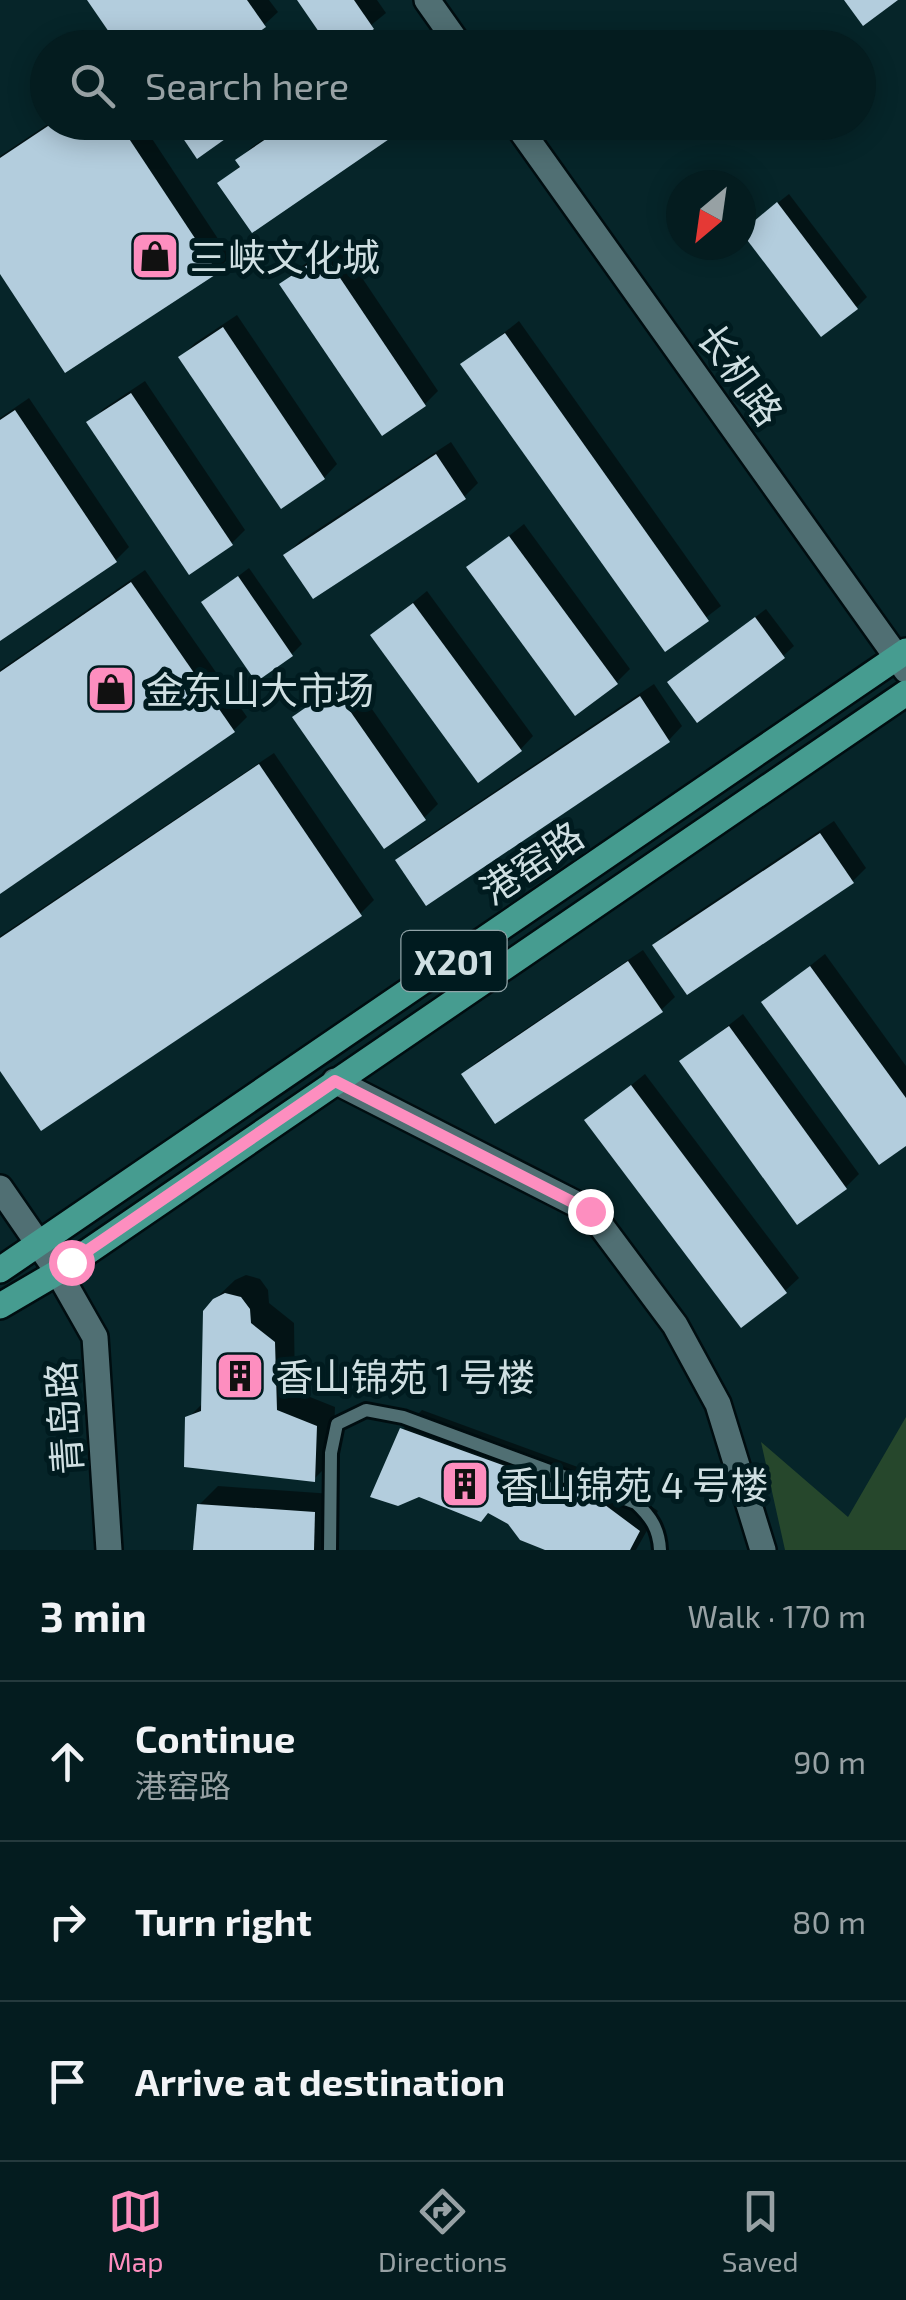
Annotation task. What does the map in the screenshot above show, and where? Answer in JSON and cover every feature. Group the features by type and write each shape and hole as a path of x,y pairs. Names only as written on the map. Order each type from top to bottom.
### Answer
{"main road":[{"name":"港窑路","path":"0,1270 903,659"},
{"name":"港窑路","path":"0,1306 58,1272 906,692"}],"street":[{"path":"427,0 448,30"},
{"name":"长机路","path":"528,140 903,659"},
{"path":"335,1081 590,1211 675,1325 718,1404 763,1550"},
{"name":"青岛路","path":"0,1188 58,1272 95,1337 109,1550"}],"lane":[{"path":"330,1550 331,1453 337,1424 366,1410 404,1417 636,1503 650,1516 659,1534 660,1550"}],"green space":[{"path":"906,1417 906,1550 785,1550 761,1442 848,1517"}],"building":[{"path":"87,0 247,0 266,27 262,30 108,30"},
{"path":"297,0 354,0 374,29 373,30 318,30"},
{"path":"844,0 898,0 863,26"},
{"path":"30,138 130,140 218,273 65,373 0,274 0,158"},
{"path":"184,140 224,140 197,159"},
{"path":"264,140 388,140 252,233 217,183 240,167 235,160"},
{"path":"777,202 858,309 821,337 756,252 756,220"},
{"path":"324,254 426,406 382,436 279,284"},
{"path":"223,327 325,479 281,509 178,357"},
{"path":"505,333 709,621 665,652 460,364"},
{"path":"131,393 233,545 189,575 86,422"},
{"path":"15,410 117,562 0,641 0,420"},
{"path":"436,454 466,499 313,599 283,555"},
{"path":"509,536 618,684 575,716 466,567"},
{"path":"238,576 293,656 256,682 201,602"},
{"path":"131,582 235,732 0,894 0,672"},
{"path":"413,603 522,751 478,783 370,635"},
{"path":"755,617 785,658 697,723 667,682"},
{"path":"334,688 426,820 384,849 292,717"},
{"path":"640,696 670,742 426,906 395,860"},
{"path":"259,764 362,916 41,1131 0,1071 0,938"},
{"path":"820,833 854,883 687,995 652,945"},
{"path":"628,961 663,1012 495,1124 461,1074"},
{"path":"810,966 906,1098 906,1146 879,1165 761,1002"},
{"path":"729,1026 847,1189 797,1225 679,1061"},
{"path":"631,1085 787,1293 741,1328 584,1120"},
{"name":"香山锦苑 1 号楼","path":"225,1293 241,1297 250,1309 251,1323 275,1342 277,1410 317,1426 315,1482 184,1467 185,1417 201,1411 203,1311"},
{"name":"香山锦苑 4 号楼","path":"400,1428 597,1499 640,1531 630,1550 545,1550 520,1540 508,1524 488,1513 481,1522 419,1497 398,1506 370,1497"},
{"path":"197,1504 315,1512 314,1550 193,1550"}],"place":[{"name":"三峡文化城","path":"155,256"},
{"name":"金东山大市场","path":"111,689"},
{"name":"香山锦苑 1 号楼","path":"240,1376"},
{"name":"香山锦苑 4 号楼","path":"465,1484"}],"route":[{"path":"71,1262 335,1081 590,1211"}]}
